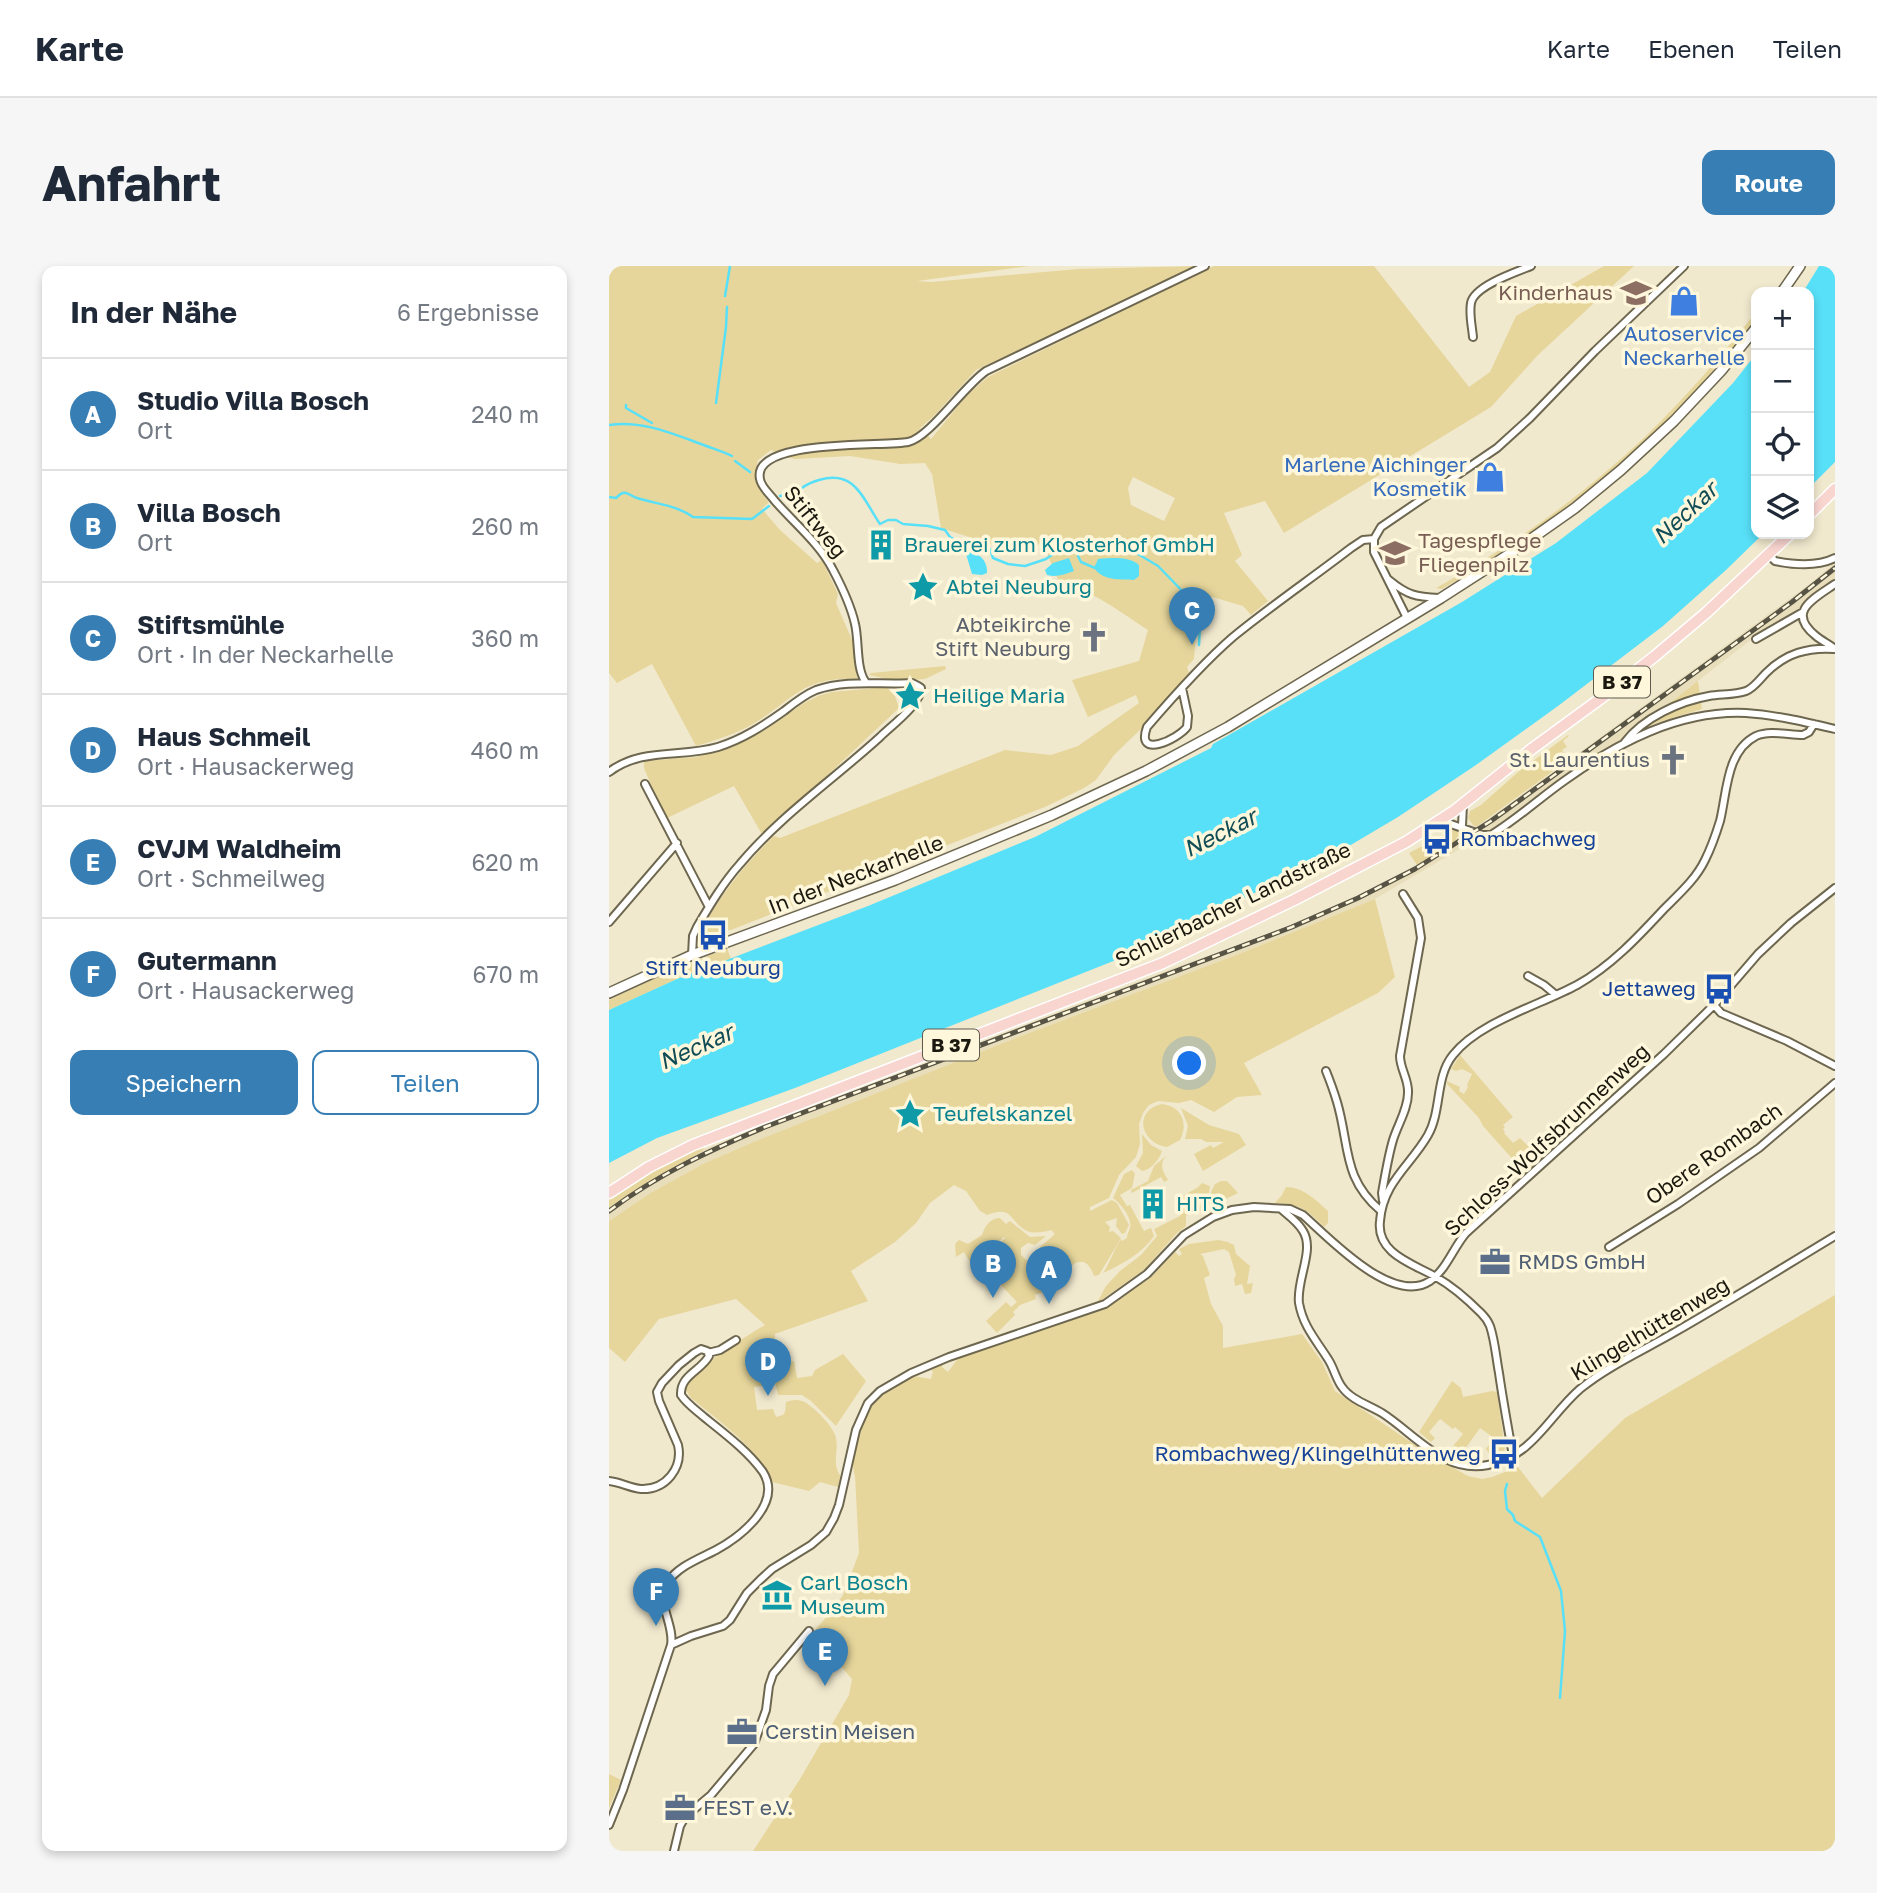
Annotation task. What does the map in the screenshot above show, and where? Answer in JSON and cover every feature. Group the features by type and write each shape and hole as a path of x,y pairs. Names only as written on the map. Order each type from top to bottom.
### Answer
{"main road":[{"path":"1785,287 1800,266"},
{"name":"In der Neckarhelle","path":"609,993 692,955 947,859 1114,787 1229,727 1441,598 1575,508 1674,421 1751,334"},
{"path":"1814,510 1835,489"},
{"name":"Schlierbacher Landstraße","path":"609,1193 649,1167 693,1145 1126,979 1199,947 1394,848 1444,818 1601,699 1706,613 1785,539"}],"street":[{"name":"Stiftweg","path":"865,681 861,672 853,614 834,570 762,484 759,475 764,463 779,454 799,450 912,442 928,431 965,389 986,371 1205,266"},
{"path":"1473,337 1470,310 1473,297 1489,285 1521,268 1531,266"},
{"path":"1407,618 1374,552 1374,539 1385,523 1484,458 1512,435 1684,266"},
{"path":"1182,688 1188,716 1186,729 1156,745 1149,743 1145,738 1147,727 1182,688 1217,652 1351,548 1363,540 1374,539"},
{"path":"1769,555 1775,561 1801,564 1819,563 1835,558"},
{"path":"1385,576 1407,593 1441,598"},
{"path":"1756,639 1803,612 1813,600 1835,584"},
{"path":"1803,612 1802,619 1808,628 1835,648"},
{"path":"1624,744 1633,733 1669,708 1697,699 1748,690 1771,668 1805,649 1835,648"},
{"path":"609,772 644,756 699,751 730,743 748,735 815,691 865,681 912,684 920,687 921,693 916,701 890,727 747,856 709,906 694,936 692,955"},
{"path":"1444,818 1448,822 1486,836 1494,833 1575,773 1624,744 1669,724 1715,714 1757,714 1835,729"},
{"path":"1513,1456 1489,1322 1435,1276 1398,1256 1385,1243 1380,1231 1384,1203 1396,1178 1432,1128 1443,1076 1453,1056 1476,1034 1599,972 1649,926 1704,863 1719,821 1731,766 1742,747 1761,734 1803,734 1809,732 1814,724"},
{"path":"645,784 709,906"},
{"path":"1462,826 1463,803"},
{"path":"609,922 677,843"},
{"name":"Schloss-Wolfsbrunnenweg","path":"1435,1276 1466,1233 1664,1054 1714,1005 1758,954 1791,923 1835,888"},
{"path":"1384,1203 1382,1194 1392,1143 1408,1094 1400,1056 1421,938 1418,918 1403,894"},
{"path":"1528,976 1556,995"},
{"path":"1714,1005 1721,1013 1787,1041 1835,1066"},
{"path":"1326,1071 1337,1101 1355,1179 1363,1193 1381,1211"},
{"name":"Obere Rombach","path":"1609,1247 1678,1204 1759,1148 1835,1083"},
{"path":"671,1645 723,1626 730,1620 747,1593 772,1569 811,1545 826,1532 839,1505 856,1430 866,1407 880,1391 911,1373 949,1357 1104,1304 1143,1278 1180,1238 1213,1217 1246,1208 1295,1210 1303,1214 1343,1252 1384,1279 1417,1287 1435,1276"},
{"name":"Klingelhüttenweg","path":"1280,1209 1297,1222 1306,1237 1307,1249 1298,1289 1305,1325 1346,1392 1384,1414 1432,1452 1451,1462 1478,1467 1501,1462 1526,1448 1564,1405 1593,1380 1835,1236"},
{"path":"708,1353 736,1340"},
{"path":"609,1481 644,1489 659,1486 668,1480 677,1467 680,1452 657,1392 668,1376 694,1353 704,1349 708,1353"},
{"path":"609,1825 671,1645 672,1631 663,1598 666,1584 684,1567 723,1545 752,1522 764,1507 768,1495 766,1479 757,1466 681,1395 684,1381 707,1361 708,1353"},
{"path":"674,1851 685,1817 711,1796 754,1744 766,1710 772,1674 809,1631"}],"shaded area":[{"path":"609,266 1030,266 917,281 931,282 1078,269 1198,266 976,370 920,428 931,439 968,394 988,377 1214,266 1374,266 1469,387 1490,372 1516,316 1604,266 1634,266 1538,355 1491,407 1284,533 1265,501 1224,513 1242,555 1235,561 1268,601 1251,615 1243,606 1199,593 1194,659 1187,667 1189,673 1145,725 1114,755 1096,780 1045,807 731,930 707,937 702,928 735,879 774,836 780,838 1005,750 1051,755 1078,746 1139,703 1136,695 1088,717 1072,680 1139,661 1148,630 1095,596 1060,584 1042,542 1025,555 941,528 932,474 925,463 900,464 850,456 796,459 784,457 771,450 758,460 756,482 769,502 762,509 780,530 817,563 822,560 838,594 836,603 853,642 857,679 838,679 811,686 746,728 696,746 652,664 617,683 609,673","holes":["1133,477 1175,498 1164,521 1131,505 1128,488"]},
{"path":"1751,318 1751,325 1702,383 1621,463 1521,539 1442,589 1436,588 1492,555 1573,499 1647,435 1717,360"},
{"path":"1835,562 1835,581 1748,642 1626,737 1480,837 1375,899 756,1141 705,1163 652,1192 609,1221 609,1207 702,1150 1168,970 1285,929 1395,878 1490,818 1811,583"},
{"path":"945,666 946,669 925,679 897,681 869,675 871,673"},
{"path":"1698,681 1702,709 1659,722 1626,737"},
{"path":"887,687 895,696 899,708 763,836 734,786 665,819 644,768 644,761 696,757 744,741 818,696 832,692"},
{"path":"1568,735 1563,741 1567,747 1562,750 1567,758 1556,765 1557,768 1476,827 1473,825 1468,818 1470,811"},
{"path":"1455,829 1464,834 1417,865 1409,853"},
{"path":"1375,899 1395,977 1378,993 1244,1063 1262,1095 1237,1097 1214,1112 1191,1100 1179,1103 1158,1101 1149,1105 1139,1124 1140,1144 1136,1157 1119,1175 1109,1198 1090,1207 1090,1211 1112,1200 1117,1203 1129,1225 1122,1234 1116,1226 1117,1218 1105,1222 1110,1227 1109,1232 1113,1231 1121,1238 1099,1275 1094,1276 1086,1263 1075,1264 1066,1271 1068,1280 1065,1285 1035,1295 1036,1299 1020,1305 1013,1312 1015,1315 997,1333 986,1321 1006,1302 1011,1307 1017,1302 980,1263 1005,1238 973,1267 964,1252 956,1257 955,1244 959,1240 968,1244 982,1235 991,1221 1000,1218 1006,1224 1010,1221 1030,1237 1046,1236 1035,1245 1028,1243 1021,1248 1021,1255 1033,1264 1041,1257 1040,1247 1055,1234 1051,1230 1036,1233 1027,1231 1007,1213 987,1215 980,1211 966,1191 954,1185 930,1203 916,1223 895,1242 851,1271 868,1301 775,1334 775,1352 781,1362 794,1361 797,1378 812,1376 815,1370 843,1354 866,1381 836,1426 802,1395 778,1395 775,1382 754,1387 757,1410 773,1409 776,1417 785,1412 786,1402 800,1400 822,1417 836,1438 836,1462 841,1477 838,1487 820,1482 809,1491 772,1482 747,1446 691,1398 685,1389 709,1362 765,1325 736,1299 659,1319 625,1362 609,1348 609,1221 652,1192 705,1163 756,1141"},
{"path":"727,948 731,959 677,979 609,1010 609,1000"},
{"path":"1460,1055 1513,1117 1503,1125 1503,1129 1513,1143 1520,1138 1528,1146 1538,1136 1545,1143 1539,1150 1545,1157 1526,1174 1447,1084 1447,1081 1460,1087 1459,1091 1464,1094 1468,1087 1472,1074 1462,1069 1451,1069"},
{"path":"1162,1104 1169,1105 1178,1112 1184,1127 1180,1140 1167,1147 1151,1139 1143,1126 1147,1113"},
{"path":"1181,1108 1209,1125 1239,1134 1246,1145 1203,1171 1194,1154 1224,1142 1185,1139 1188,1126"},
{"path":"1142,1134 1151,1145 1162,1151 1154,1164 1142,1171 1136,1166 1143,1153"},
{"path":"705,1146 702,1151 609,1207 609,1199 614,1195 671,1161"},
{"path":"1167,1155 1162,1164 1168,1180 1164,1182 1161,1177 1132,1193 1131,1190 1148,1181 1154,1166"},
{"path":"1132,1170 1135,1174 1132,1188 1120,1195 1127,1206 1130,1205 1144,1231 1151,1228 1154,1236 1131,1258 1103,1273 1121,1239 1122,1241 1127,1238 1130,1228 1128,1215 1113,1198 1124,1174"},
{"path":"1227,1181 1238,1193 1193,1215 1215,1184"},
{"path":"1202,1183 1210,1186 1209,1193 1186,1216 1186,1226 1144,1270 1097,1303 1106,1286 1141,1255 1157,1236 1154,1229 1180,1216 1181,1212 1176,1204 1180,1197"},
{"path":"1286,1187 1304,1192 1319,1203 1328,1211 1328,1223 1324,1227 1302,1209 1275,1203"},
{"path":"1218,1240 1234,1245 1236,1254 1250,1266 1247,1284 1253,1283 1251,1293 1245,1294 1242,1284 1235,1286 1236,1275 1229,1252 1224,1249 1200,1254 1210,1275 1204,1278 1211,1304 1223,1326 1223,1348 1302,1334 1322,1362 1335,1391 1424,1451 1468,1476 1482,1479 1518,1467 1542,1498 1625,1418 1835,1295 1835,1851 753,1851 800,1779 849,1695 852,1679 812,1633 843,1595 859,1553 854,1447 865,1417 875,1401 883,1393 913,1376 931,1379 933,1371 928,1369 944,1362 942,1367 948,1372 959,1357 1103,1310 1150,1278 1175,1252 1179,1256 1182,1254 1179,1249 1189,1244"},
{"path":"1452,1381 1461,1388 1463,1397 1497,1392 1505,1449 1502,1456 1493,1459 1486,1449 1494,1438 1480,1428 1460,1456 1449,1451 1463,1434 1455,1427 1453,1429 1440,1419 1429,1432 1435,1438 1431,1442 1419,1432"},
{"path":"609,1774 621,1780 609,1808"}],"water":[{"path":"1819,266 1835,266 1835,462 1814,483 1814,287 1806,287"},
{"name":"Neckar","path":"1751,360 1751,539 1758,539 1663,626 1476,765 1349,846 1131,954 795,1088 657,1138 609,1163 609,1010 677,979 868,906 1035,837 1211,748 1213,744 1462,602 1556,543 1647,473 1733,383"},
{"path":"968,552 982,558 987,573 972,574 966,554"},
{"path":"1069,558 1074,571 1057,576 1047,575 1045,570 1053,563"},
{"path":"1120,558 1135,562 1139,565 1139,576 1134,580 1102,575 1094,568 1098,559"}],"waterway":[{"path":"725,296 730,266"},
{"path":"716,403 727,307"},
{"path":"626,405 626,408 652,423"},
{"path":"609,425 633,424 656,428 732,456"},
{"path":"735,461 750,472"},
{"path":"780,496 792,497 807,485 819,480 841,479 850,482 857,489 880,524 896,520 903,524 945,530 950,537 963,544 982,544 985,549 990,549 993,558 1008,564 1025,566 1046,559 1069,543 1106,543 1138,554 1158,566 1192,601 1200,625 1199,645"},
{"path":"609,497 616,498 626,493 673,507 693,517 752,519 769,506"},
{"path":"1078,556 1081,562 1095,568"},
{"path":"1507,1484 1507,1509 1515,1521 1540,1537 1561,1591 1565,1631 1560,1698"}],"railway":[{"path":"609,1211 684,1164 765,1127 1292,927 1415,869 1491,821 1835,568"}],"place":[{"name":"Kinderhaus","path":"1636,293"},
{"name":"Autoservice Neckarhelle","path":"1684,301"},
{"name":"Marlene Aichinger Kosmetik","path":"1490,477"},
{"name":"Brauerei zum Klosterhof GmbH","path":"881,545"},
{"name":"Tagespflege Fliegenpilz","path":"1395,553"},
{"name":"Abtei Neuburg","path":"923,587"},
{"name":"Abteikirche Stift Neuburg","path":"1094,637"},
{"name":"Stiftsmühle","path":"1192,645"},
{"name":"Heilige Maria","path":"910,696"},
{"name":"St. Laurentius","path":"1673,760"},
{"name":"Rombachweg","path":"1437,839"},
{"name":"Stift Neuburg","path":"713,935"},
{"name":"Jettaweg","path":"1719,989"},
{"name":"Teufelskanzel","path":"910,1114"},
{"name":"HITS","path":"1153,1204"},
{"name":"RMDS GmbH","path":"1495,1262"},
{"name":"Villa Bosch","path":"993,1298"},
{"name":"Studio Villa Bosch","path":"1049,1304"},
{"name":"Haus Schmeil","path":"768,1396"},
{"name":"Rombachweg/Klingelhüttenweg","path":"1504,1454"},
{"name":"Carl Bosch Museum","path":"777,1595"},
{"name":"Gutermann","path":"656,1626"},
{"name":"CVJM Waldheim","path":"825,1686"},
{"name":"Cerstin Meisen","path":"742,1732"},
{"name":"FEST e.V.","path":"680,1808"}]}
